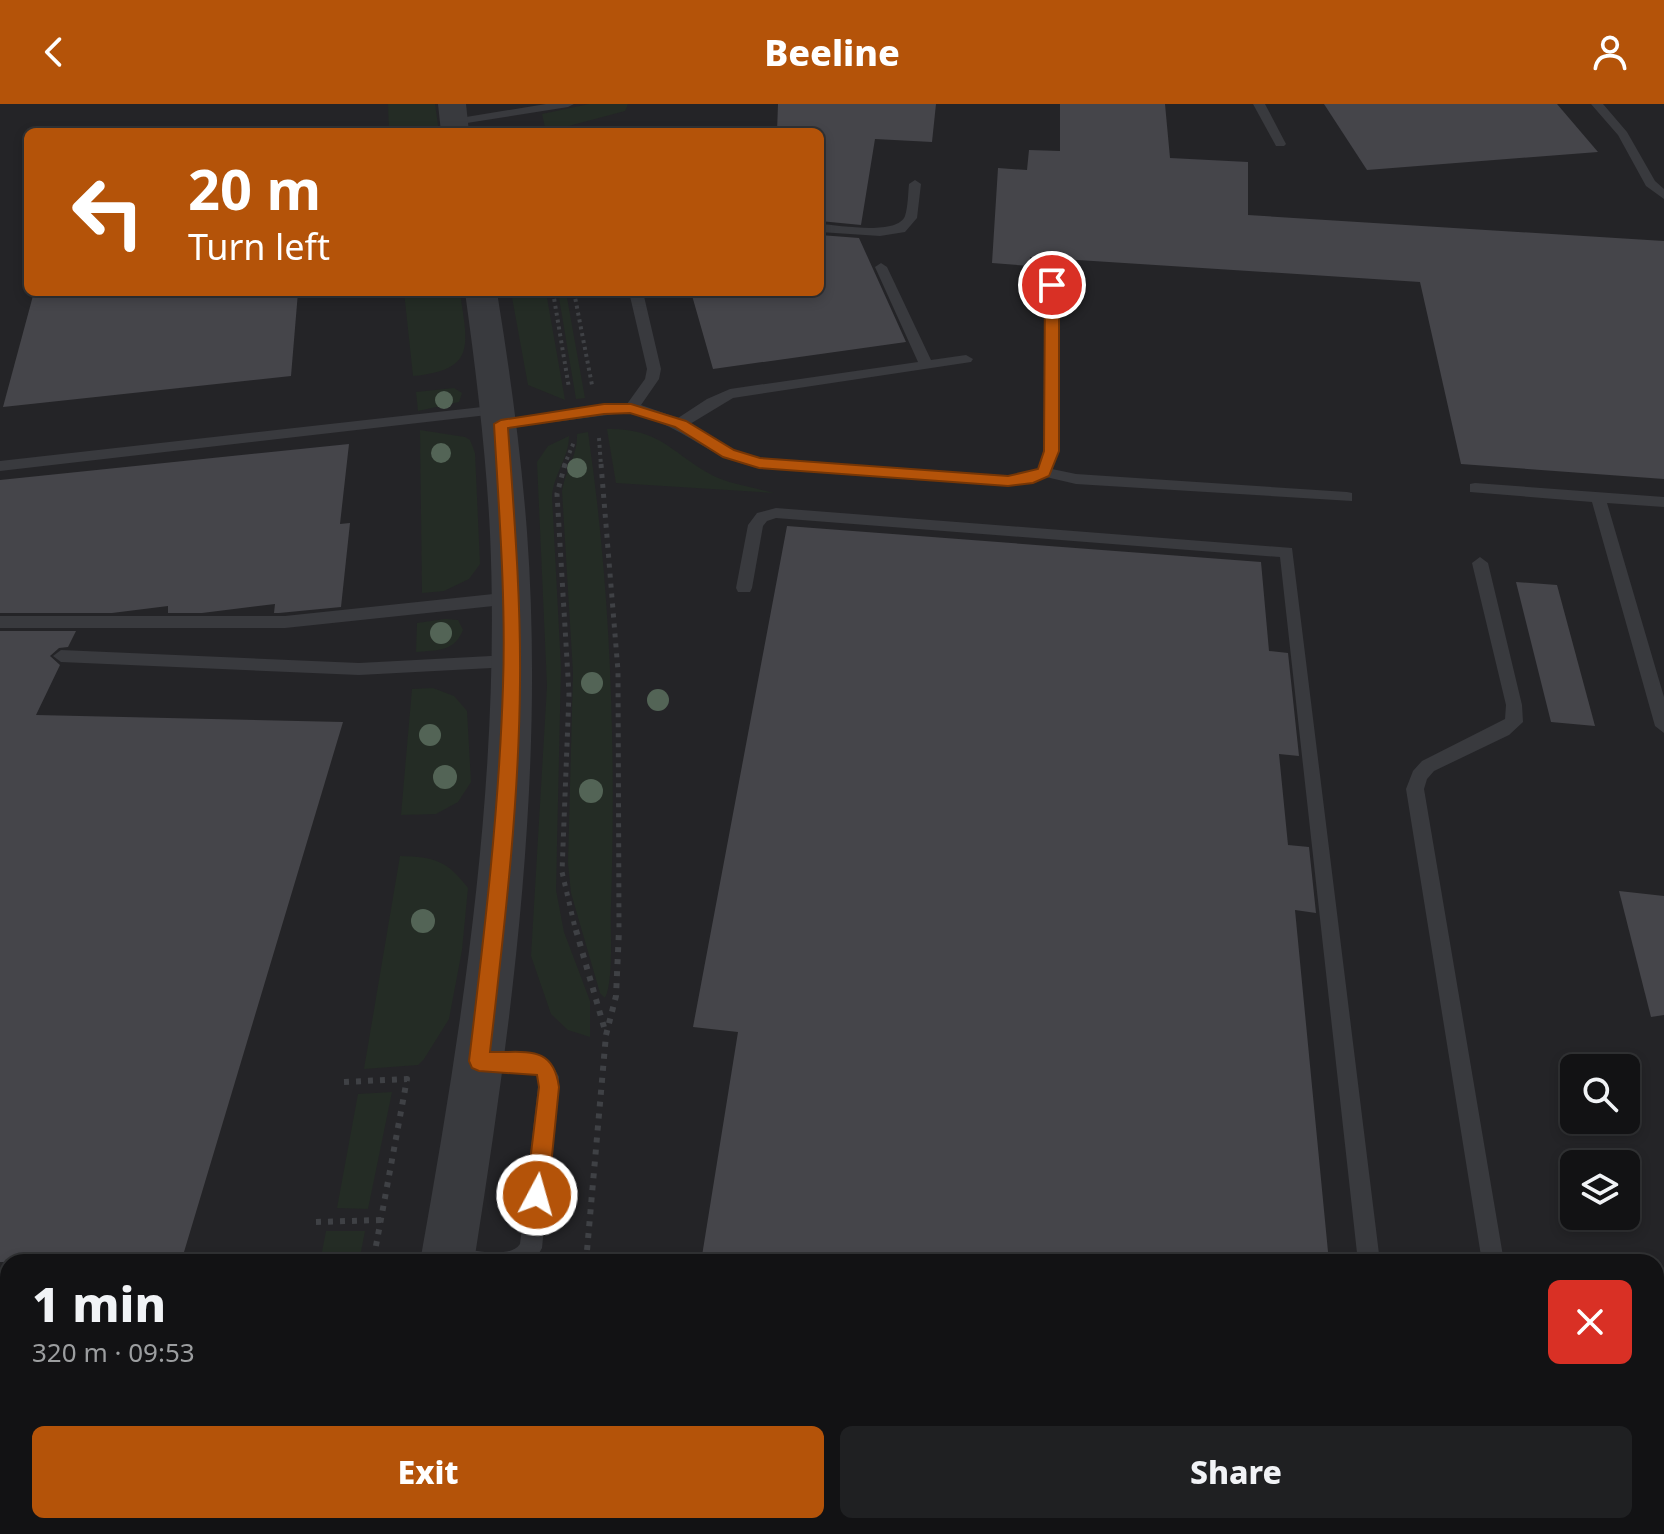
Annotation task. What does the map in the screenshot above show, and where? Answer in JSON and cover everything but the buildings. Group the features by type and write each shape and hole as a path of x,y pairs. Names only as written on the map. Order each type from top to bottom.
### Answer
{"street":[{"path":"448,1254 479,1061 500,883 512,661 512,598 500,417 482,296"}],"lane":[{"path":"453,119 568,104"},
{"path":"1259,104 1280,144"},
{"path":"1597,104 1623,134 1650,183 1664,195"},
{"path":"824,228 880,232 901,229 911,218 915,184"},
{"path":"1044,472 1051,451 1053,259"},
{"path":"881,267 926,365"},
{"path":"631,409 653,375 637,296"},
{"path":"680,424 712,402 730,394 966,359"},
{"path":"0,466 500,417 631,409 680,424 728,453 771,464 1008,481 1025,480 1044,472 1076,479 1347,497"},
{"path":"1475,488 1664,502"},
{"path":"1598,497 1664,726"},
{"path":"744,588 756,525 762,517 776,513 1286,544 1368,1254"},
{"path":"1480,563 1514,705 1514,722 1496,736 1427,765 1416,778 1415,789 1492,1254"},
{"path":"0,622 285,622 512,598"},
{"path":"61,656 349,669 512,661"},
{"path":"479,1061 538,1063 547,1070 549,1077 531,1248 527,1254"}],"path":[{"path":"554,296 574,413 573,448 559,478 557,494 569,694 562,872 567,900 606,1035"},
{"path":"575,296 596,410 618,671 619,932 616,996 606,1035 587,1254"},
{"path":"344,1082 407,1079 375,1254"},
{"path":"316,1222 381,1220"}],"shaded area":[{"path":"0,104 1664,104 1664,1254 0,1254"},
{"path":"388,104 435,104 438,128 389,128"},
{"path":"589,104 628,104 625,111 561,128 545,128 542,114"},
{"path":"404,296 461,296 465,326 464,351 449,368 413,376"},
{"path":"512,296 547,296 565,400 528,385"},
{"path":"559,296 567,296 585,398 576,399"},
{"path":"454,388 462,393 459,402 418,411 416,392"},
{"path":"607,429 651,436 715,477 774,493 616,483"},
{"path":"420,430 470,440 475,453 480,564 469,579 444,591 422,593"},
{"path":"588,432 607,610 612,728 611,954 605,998 600,993 571,893 568,863 573,673 562,491 576,449 577,434"},
{"path":"569,436 552,496 561,668 556,890 564,932 590,1001 590,1037 568,1030 551,1014 531,956 547,686 537,462 548,446"},
{"path":"458,620 463,630 455,642 444,648 416,652 417,623"},
{"path":"433,688 454,696 467,711 471,782 458,802 436,814 401,815 412,689"},
{"path":"400,856 439,862 453,871 468,888 462,950 449,1019 424,1059 418,1065 364,1069"},
{"path":"392,1092 368,1209 337,1208 358,1094"},
{"path":"326,1231 365,1231 361,1254 322,1254"}],"route":[{"path":"537,1195 549,1087 547,1070 538,1063 479,1061 493,959 505,829 511,686 512,598 501,424 623,408 652,413 680,424 698,432 728,453 759,463 1008,481 1033,478 1044,472 1051,451 1052,285"}]}
